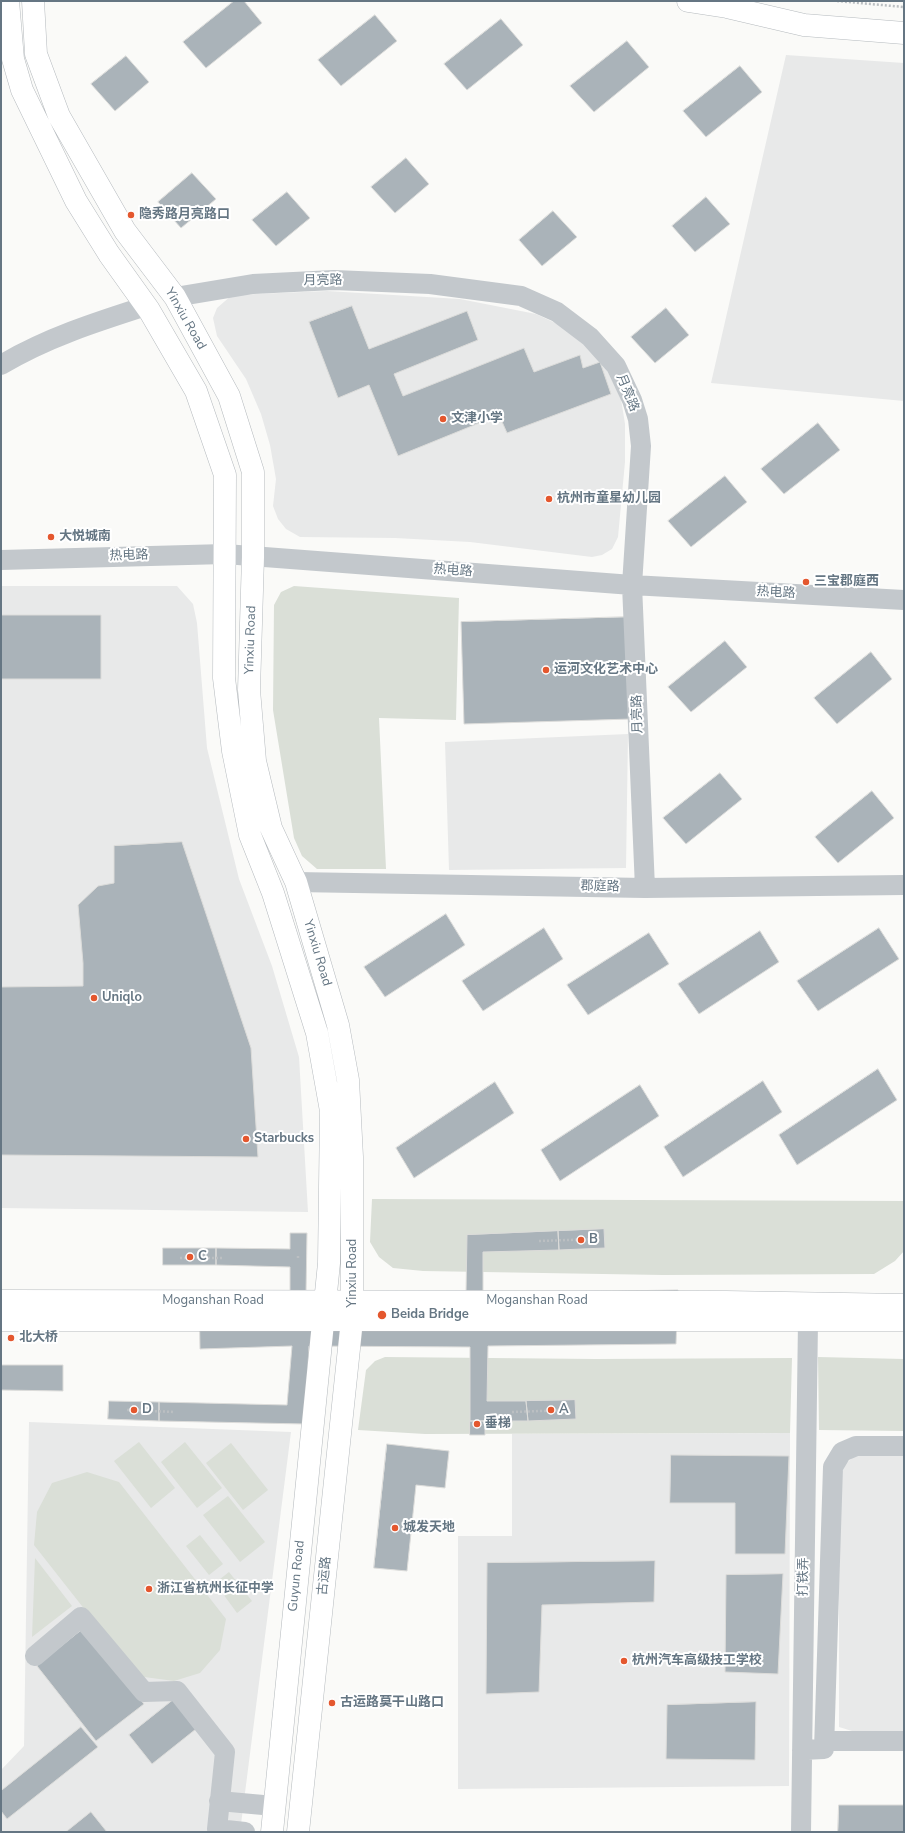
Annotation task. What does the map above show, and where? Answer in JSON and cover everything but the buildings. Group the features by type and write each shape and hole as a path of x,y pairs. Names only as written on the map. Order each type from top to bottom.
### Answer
{"main road":[{"name":"Yinxiu Road","path":"8,1 13,59 22,90 76,201 109,254 146,306 196,391 225,475 225,554 223,584 224,678 233,751 250,835 273,893 317,1033 331,1111 329,1263 324,1311"},
{"name":"Yinxiu Road","path":"33,1 36,54 59,116 125,231 175,297 229,396 253,472 253,557 249,690 255,761 271,828 296,882 338,1025 348,1080 352,1156 353,1311"},
{"path":"688,1 804,25 904,33"},
{"path":"750,1 786,10 813,13 904,18"},
{"name":"Moganshan Road","path":"1,1301 324,1311"},
{"name":"Moganshan Road","path":"353,1311 726,1302 904,1305"},
{"name":"Moganshan Road","path":"1,1320 324,1311 808,1321 904,1320"},
{"name":"Guyun Road","path":"272,1832 324,1311"},
{"name":"古运路","path":"298,1832 353,1311"}],"street":[{"name":"月亮路","path":"175,297 253,284 334,280 430,284 521,296 557,312 590,337 616,366 632,400 638,419 641,446 632,585 645,888"},
{"path":"1,365 28,349 90,324 146,306"},
{"name":"热电路","path":"1,560 225,554 632,585 904,600"},
{"name":"郡庭路","path":"296,882 645,888 904,885"},
{"name":"打铁弄","path":"801,1832 808,1321"},
{"path":"802,1750 824,1749 833,1467 842,1452 856,1446 904,1446"},
{"path":"35,1656 81,1617 144,1692 177,1691 225,1752 216,1829 244,1832"},
{"path":"824,1741 904,1741"},
{"path":"219,1801 274,1806"}],"path":[{"path":"837,1 904,7"},
{"path":"538,1241 598,1239"},
{"path":"180,1258 223,1258"},
{"path":"127,1410 176,1412"},
{"path":"512,1412 571,1410"}],"shaded area":[{"path":"786,55 904,63 904,401 711,383"},
{"name":"文津小学","path":"327,291 460,299 536,314 564,327 588,347 608,372 621,399 625,424 625,462 618,537 612,549 602,555 592,557 470,542 395,538 300,537 286,529 278,519 273,506 276,479 270,445 261,414 246,379 217,336 213,318 217,308 232,295"},
{"path":"1,586 177,586 193,604 197,623 207,748 239,879 272,966 299,1057 308,1212 1,1208"},
{"path":"294,586 459,598 456,720 379,718 386,869 317,869 302,856 294,838 273,710 274,605 281,592"},
{"path":"628,734 626,868 449,870 445,742"},
{"path":"372,1199 904,1201 904,1251 895,1261 874,1274 663,1275 423,1271 393,1268 379,1257 370,1242"},
{"path":"385,1357 596,1359 792,1358 790,1433 425,1434 358,1430 366,1370 375,1361"},
{"path":"818,1357 904,1359 904,1431 819,1430"},
{"name":"浙江省杭州长征中学","path":"29,1422 291,1432 240,1832 1,1832 1,1770 24,1746"},
{"name":"杭州汽车高级技工学校","path":"790,1433 789,1786 458,1789 458,1536 512,1536 512,1434"},
{"path":"139,1442 175,1488 151,1508 114,1461"},
{"path":"185,1442 222,1488 197,1508 161,1462"},
{"path":"231,1443 268,1490 243,1510 206,1463"},
{"path":"856,1455 904,1455 904,1731 852,1731 839,1727 839,1479 845,1464"},
{"path":"87,1472 119,1482 226,1619 220,1650 200,1673 174,1681 137,1676 34,1545 37,1512 52,1483"},
{"path":"228,1496 265,1542 240,1562 203,1515"},
{"path":"200,1535 223,1564 209,1575 186,1546"},
{"path":"35,1558 72,1606 32,1637"},
{"path":"229,1572 252,1601 237,1613 215,1583"}],"place":[{"name":"隐秀路月亮路口","path":"131,215"},
{"name":"文津小学","path":"443,419"},
{"name":"杭州市童星幼儿园","path":"549,499"},
{"name":"大悦城南","path":"51,537"},
{"name":"三宝郡庭西","path":"806,582"},
{"name":"运河文化艺术中心","path":"546,670"},
{"name":"Uniqlo","path":"94,998"},
{"name":"Starbucks","path":"246,1139"},
{"name":"B","path":"581,1240"},
{"name":"C","path":"190,1257"},
{"name":"Beida Bridge","path":"382,1315"},
{"name":"北大桥","path":"11,1338"},
{"name":"D","path":"134,1410"},
{"name":"A","path":"551,1410"},
{"name":"垂梯","path":"477,1424"},
{"name":"城发天地","path":"395,1528"},
{"name":"浙江省杭州长征中学","path":"149,1589"},
{"name":"杭州汽车高级技工学校","path":"624,1661"},
{"name":"古运路莫干山路口","path":"332,1703"}]}
